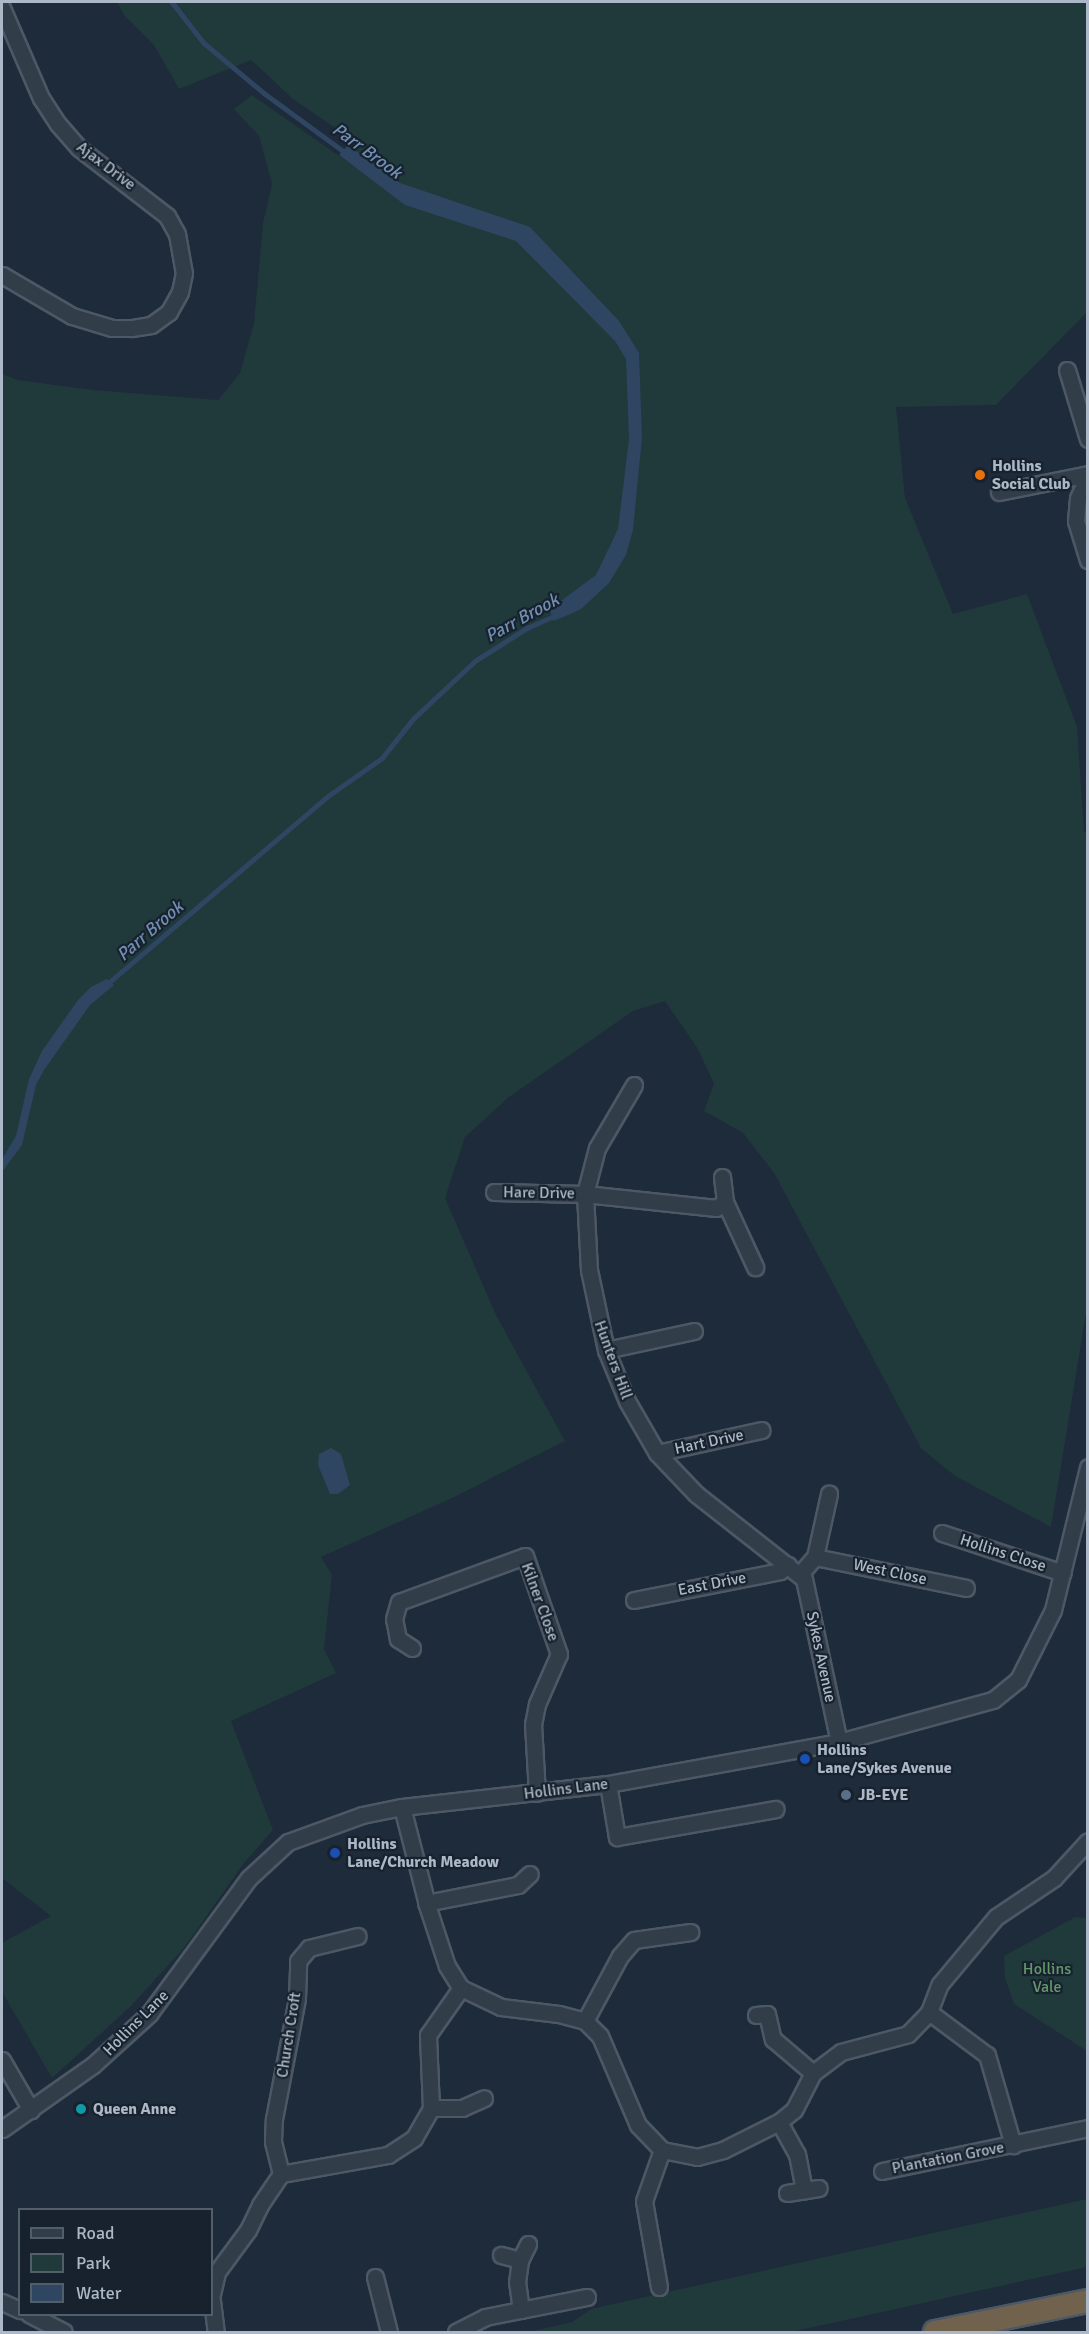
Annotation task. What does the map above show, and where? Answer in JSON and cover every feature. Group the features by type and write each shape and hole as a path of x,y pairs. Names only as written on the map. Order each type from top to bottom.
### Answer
{"highway":[{"path":"935,2332 1088,2301"}],"street":[{"name":"Ajax Drive","path":"2,8 41,98 58,124 79,148 167,216 182,253 180,292 160,320 131,328 112,328 72,316 2,275"},
{"path":"1066,370 1088,439"},
{"path":"999,492 1088,475"},
{"path":"1088,475 1078,498 1076,521 1088,560"},
{"name":"Hunters Hill","path":"634,1085 597,1148 585,1194 589,1270 606,1350 627,1401 657,1454 696,1494 794,1569"},
{"path":"722,1177 725,1202 755,1267"},
{"name":"Hare Drive","path":"494,1192 585,1194 661,1200 716,1208 725,1202"},
{"path":"606,1350 694,1331"},
{"name":"Hart Drive","path":"657,1454 762,1430"},
{"name":"Hollins Lane","path":"2,2129 93,2065 149,2014 249,1878 288,1842 362,1815 402,1807 608,1784 839,1742 993,1700 1018,1680 1053,1610 1088,1467"},
{"path":"794,1569 815,1557 829,1494"},
{"name":"Hollins Close","path":"942,1533 1063,1573"},
{"name":"Kilner Close","path":"412,1648 398,1640 394,1619 399,1602 525,1556 559,1654 537,1704 533,1724 537,1793"},
{"name":"West Close","path":"815,1557 966,1588"},
{"name":"East Drive","path":"634,1600 794,1569"},
{"name":"Sykes Avenue","path":"794,1569 806,1585 839,1742"},
{"path":"608,1784 617,1837 776,1809"},
{"path":"402,1807 426,1903 447,1966 461,1988 501,2007 559,2014 585,2021 600,2036 638,2125 663,2150 697,2157 708,2156 779,2122 794,2110 813,2073 841,2052 908,2034 929,2012 940,1984 996,1917 1054,1878 1088,1840"},
{"path":"426,1903 518,1885 530,1874"},
{"path":"585,2021 620,1956 634,1940 690,1932"},
{"name":"Church Croft","path":"281,2174 273,2142 274,2119 297,1998 298,1961 309,1948 358,1936"},
{"path":"213,2290 217,2272 248,2230 260,2205 281,2174 388,2155 414,2138 431,2108 428,2035 461,1988"},
{"name":"Plantation Grove","path":"929,2012 987,2055 1013,2145"},
{"path":"756,2015 767,2014 773,2039 813,2073"},
{"path":"2,2060 31,2110"},
{"path":"431,2108 462,2108 484,2098"},
{"path":"779,2122 811,2189 787,2193"},
{"name":"Plantation Grove","path":"882,2171 1088,2128"},
{"path":"659,2287 644,2201 663,2150"},
{"path":"521,2310 517,2282 520,2260 528,2244"},
{"path":"501,2255 520,2260"},
{"path":"375,2277 390,2332"},
{"path":"456,2332 485,2317 587,2297"},
{"path":"2,2302 18,2309"},
{"path":"213,2309 216,2332"},
{"path":"33,2316 64,2332"}],"green space":[{"path":"117,2 1087,2 1086,313 996,405 896,407 905,498 953,614 1027,594 1077,727 1084,832 1088,834 1088,1301 1051,1527 955,1476 921,1448 774,1173 743,1133 704,1111 714,1084 698,1049 665,1001 633,1011 509,1097 465,1137 445,1198 496,1315 565,1441 452,1498 321,1557 332,1575 324,1649 336,1673 231,1721 273,1830 244,1863 184,1948 129,2008 52,2078 2,1992 2,1943 51,1916 2,1878 2,374 18,380 93,390 218,400 240,373 254,323 263,223 272,184 259,136 234,109 252,95 375,181 341,132 293,99 251,60 179,89 154,45 124,15"},
{"name":"Hollins Vale","path":"1075,1917 1087,1918 1087,2051 1014,2004 1005,1978 1004,1956"},
{"path":"1087,2199 1087,2267 791,2332 529,2332 572,2322 591,2309"}],"water":[{"path":"348,145 400,183 530,227 619,321 639,353 642,437 633,530 626,555 609,583 581,609 553,621 550,609 596,575 618,529 629,439 626,359 615,341 516,241 405,205 339,155"},
{"path":"107,979 114,985 90,1005 44,1070 36,1085 22,1145 2,1172 2,1159 16,1136 29,1079 42,1051 78,1000 91,987"},
{"path":"331,1448 341,1454 350,1485 338,1494 330,1494 318,1465 319,1454"}],"waterway":[{"name":"Parr Brook","path":"172,2 204,43 264,93 346,153"},
{"name":"Parr Brook","path":"106,985 328,796 382,758 413,719 475,661 527,628 556,615"}],"place":[{"name":"Hollins Social Club","path":"980,475"},
{"name":"Hollins Lane/Sykes Avenue","path":"805,1759"},
{"name":"JB-EYE","path":"846,1795"},
{"name":"Hollins Lane/Church Meadow","path":"335,1853"},
{"name":"Queen Anne","path":"81,2109"}]}
